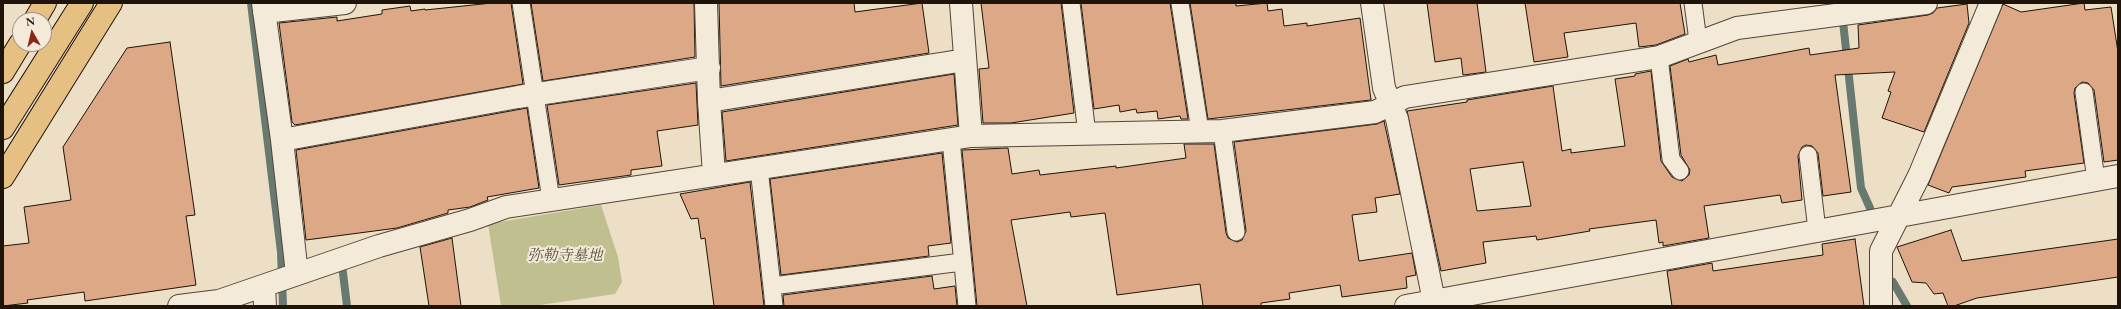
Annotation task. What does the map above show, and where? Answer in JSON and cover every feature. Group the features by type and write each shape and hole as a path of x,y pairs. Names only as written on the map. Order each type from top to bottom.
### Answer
{"highway":[{"path":"39,12 45,3"},
{"path":"3,128 82,3"},
{"path":"3,177 111,3"},
{"path":"3,72 15,52"}],"street":[{"path":"297,274 282,140 263,8 345,3"},
{"path":"706,3 709,101 714,175"},
{"path":"961,3 965,60 961,138"},
{"path":"1372,3 1384,88 1397,119 1435,303"},
{"path":"179,306 265,296 297,274 379,246 470,220 506,207 961,138 1222,131 1375,112 1405,96 1659,57 1698,41 1737,28 1926,3"},
{"path":"1880,306 1881,250 1919,176 1991,3"},
{"path":"709,101 965,60"},
{"path":"282,140 536,95 709,68"},
{"path":"1406,306 1435,303 1817,230 2118,176"}],"lane":[{"path":"522,3 551,200"},
{"path":"1071,3 1086,134"},
{"path":"1180,3 1200,131"},
{"path":"1693,3 1698,41"},
{"path":"1659,57 1672,159 1680,171"},
{"path":"2084,92 2096,180"},
{"path":"1222,131 1236,232"},
{"path":"961,138 962,262 966,306"},
{"path":"1808,155 1817,230"},
{"path":"759,168 774,306"},
{"path":"772,286 962,262"}],"green space":[{"name":"弥勒寺墓地","path":"601,205 618,257 622,282 615,294 533,306 501,306 488,224"}],"building":[{"path":"492,3 511,3 523,84 295,125 292,122 279,23 337,17 337,21 382,14 382,10 410,6 411,11"},
{"path":"531,3 694,3 695,57 543,81"},
{"path":"719,3 854,3 855,12 922,3 929,53 721,86"},
{"path":"981,3 1061,3 1074,113 1011,123 983,123 979,69 989,68"},
{"path":"1081,3 1170,3 1188,119 1181,119 1180,116 1158,119 1157,111 1137,113 1136,109 1120,112 1119,105 1094,109"},
{"path":"1190,3 1236,3 1236,6 1267,3 1268,11 1282,9 1284,26 1307,23 1307,26 1360,18 1371,100 1208,119"},
{"path":"1427,3 1477,3 1486,72 1463,75 1461,58 1435,62"},
{"path":"1525,3 1680,3 1685,34 1656,45 1639,47 1636,23 1564,33 1568,57 1534,62"},
{"path":"2084,3 2085,10 2111,7 2118,52 2118,160 2104,162 2094,90 2088,83 2082,82 2075,88 2074,93 2084,163 2025,171 2026,177 1952,187 1949,193 1928,185 2003,4 2021,12"},
{"path":"1967,4 1969,23 1924,132 1882,118 1891,92 1888,91 1895,72 1835,75 1851,192 1823,196 1818,153 1812,146 1806,145 1802,147 1798,156 1802,200 1782,203 1780,195 1704,206 1709,238 1663,246 1663,242 1659,243 1656,220 1589,229 1590,231 1537,240 1536,236 1483,242 1486,263 1441,271 1407,111 1467,102 1467,100 1553,86 1562,151 1571,149 1571,153 1625,146 1615,79 1635,76 1635,74 1651,71 1661,161 1672,177 1682,181 1689,175 1690,170 1681,155 1670,66 1688,59 1689,62 1716,55 1718,65 1809,48 1810,55 1859,48 1858,25 1928,15 1933,13 1937,8","holes":["1523,162 1531,206 1477,211 1470,169"]},
{"path":"170,42 195,215 186,216 196,285 85,301 84,292 27,300 28,303 3,306 3,246 29,243 24,207 71,200 63,147 127,48"},
{"path":"954,74 958,125 726,161 722,112"},
{"path":"696,83 698,125 657,131 662,166 631,170 631,175 559,185 547,105"},
{"path":"527,108 539,188 487,197 488,200 470,207 448,210 448,213 397,228 306,240 296,150"},
{"path":"1384,121 1400,194 1375,198 1377,212 1352,215 1359,261 1412,253 1416,275 1406,277 1407,288 1342,297 1340,285 1289,293 1290,299 1261,303 1261,306 1203,306 1200,284 1117,295 1105,213 1071,217 1070,212 1011,220 1027,306 977,306 962,150 1008,148 1012,174 1039,170 1040,175 1116,166 1116,168 1186,158 1184,144 1214,144 1226,233 1228,238 1237,242 1242,240 1246,231 1234,142 1377,124"},
{"path":"942,153 951,243 928,246 929,256 781,275 770,179"},
{"path":"750,182 764,306 714,306 705,238 701,239 698,218 691,219 680,194"},
{"path":"1951,230 1962,261 2118,239 2118,277 1977,298 1954,306 1948,306 1943,293 1934,294 1926,283 1912,282 1897,247"},
{"path":"452,238 461,306 429,306 420,247"},
{"path":"1855,239 1864,306 1672,306 1667,271 1712,263 1713,271 1823,255 1822,244"},
{"path":"932,276 934,289 955,286 957,306 784,306 783,295"}],"waterway":[{"path":"251,3 281,252 283,306"},
{"path":"1841,3 1861,188 1870,208"},
{"path":"342,265 347,306"},
{"path":"1893,282 1907,306"}]}
